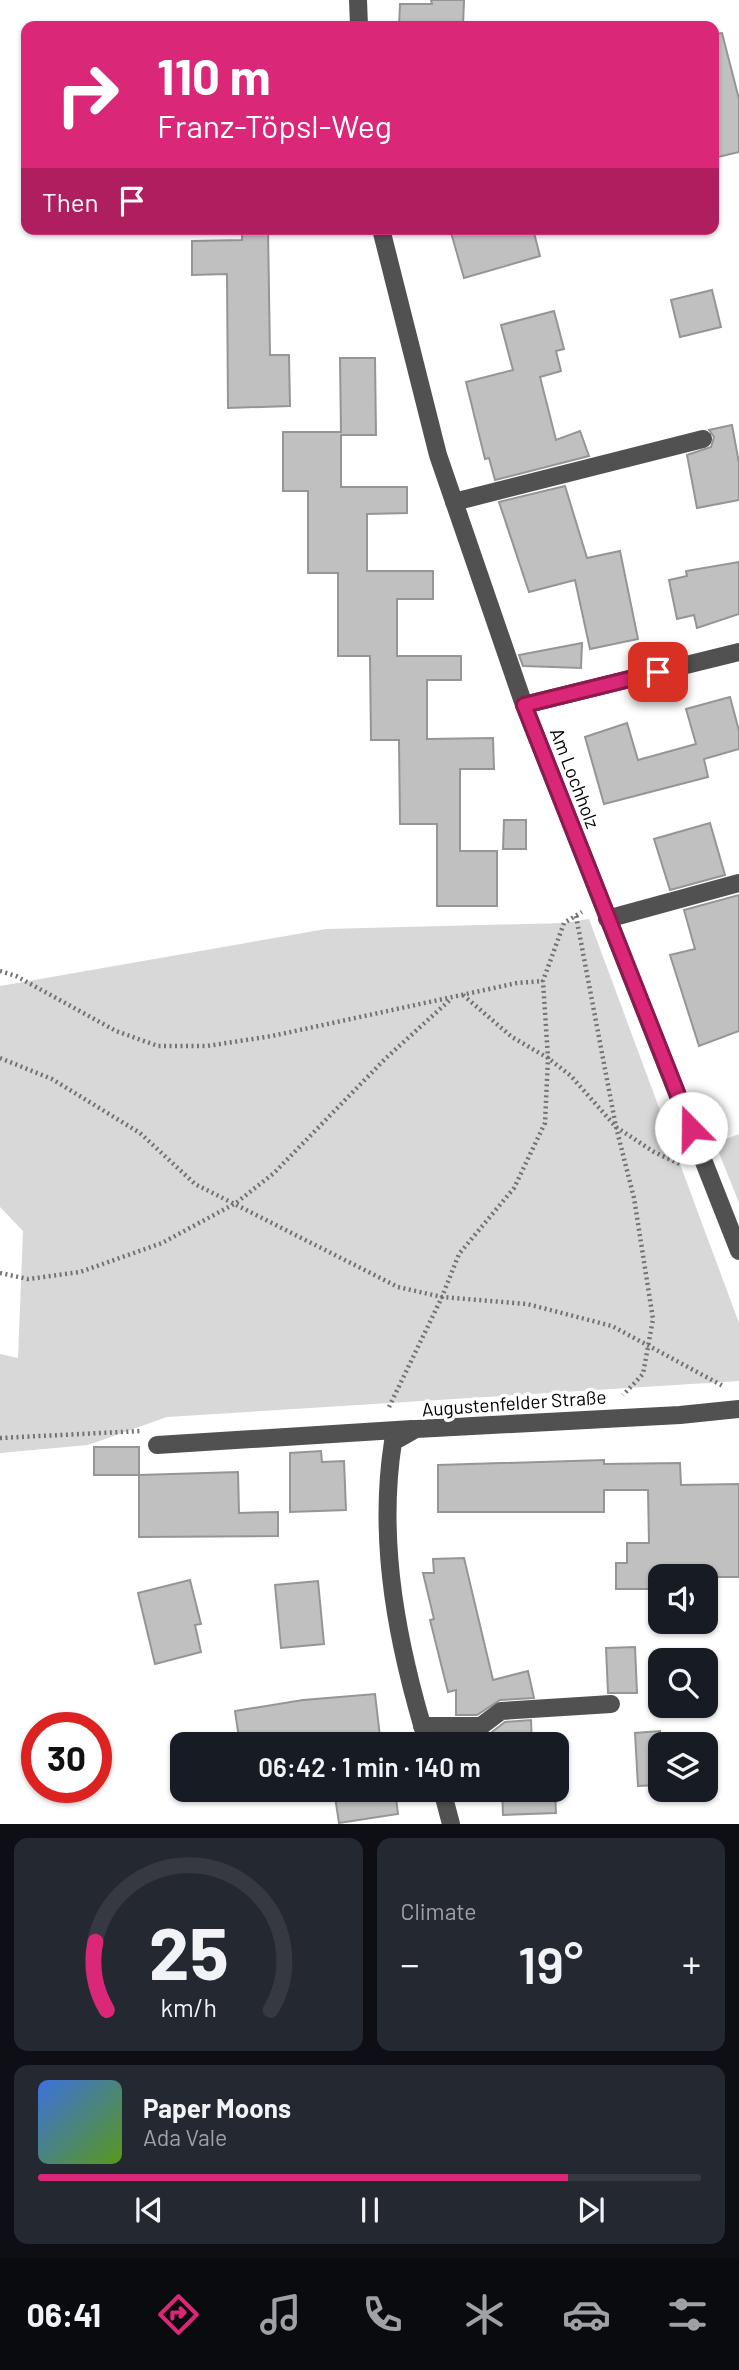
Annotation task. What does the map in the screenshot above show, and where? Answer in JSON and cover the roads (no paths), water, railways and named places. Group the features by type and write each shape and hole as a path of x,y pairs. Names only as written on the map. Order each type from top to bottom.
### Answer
{"street":[{"path":"358,0 359,21"},
{"name":"Am Lochholz","path":"382,235 438,455 524,705 739,1251"},
{"path":"454,502 703,439"},
{"path":"524,705 739,652"},
{"path":"607,919 739,883"},
{"name":"Augustenfelder Straße","path":"424,1732 391,1593 387,1480 393,1442 416,1429 680,1415 739,1409"},
{"path":"157,1445 416,1429"},
{"path":"422,1726 481,1726 501,1711 611,1704"},
{"path":"445,1802 451,1824"}]}
